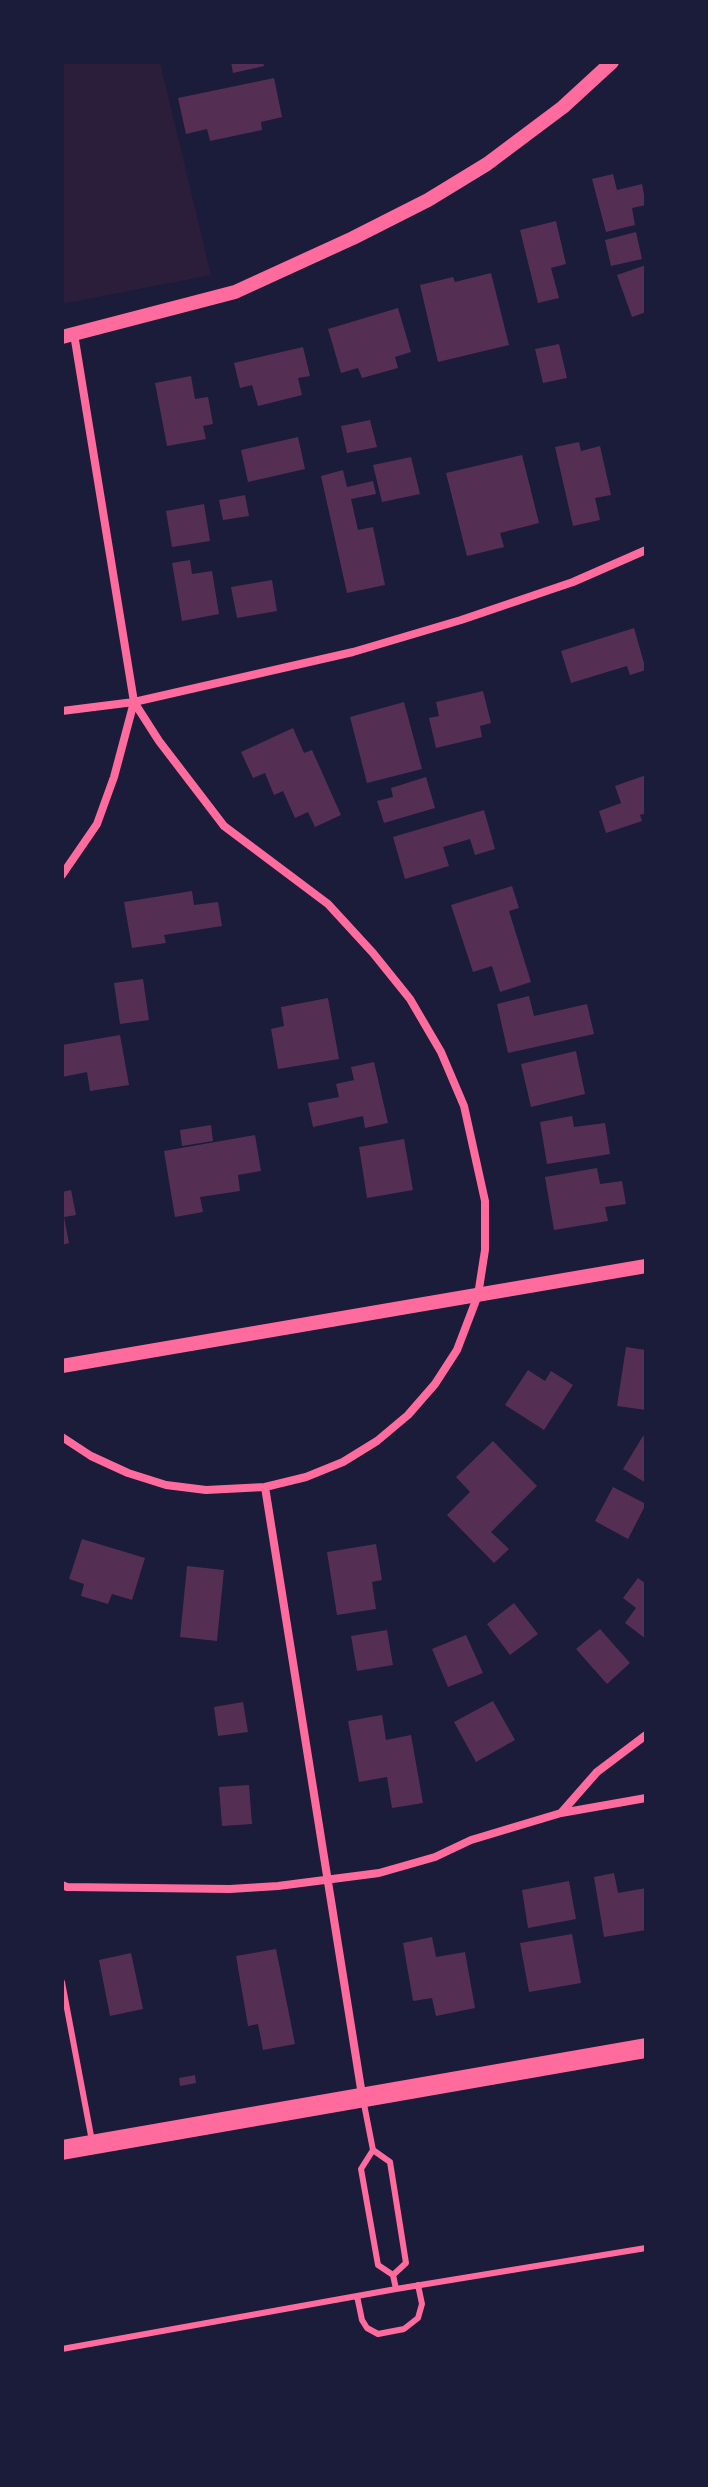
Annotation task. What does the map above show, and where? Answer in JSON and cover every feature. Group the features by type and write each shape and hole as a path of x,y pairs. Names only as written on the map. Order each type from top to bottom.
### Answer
{"main road":[{"path":"62,2150 646,2048"}],"street":[{"path":"62,1437 91,1456 128,1473 166,1485 206,1490 265,1487 306,1477 343,1462 377,1441 408,1415 435,1384 457,1350 478,1295 485,1250 485,1201 464,1106 441,1052 418,1013 373,953 328,904 224,826 159,741 134,702 68,336 235,292 353,238 428,200 487,164 563,107 612,62"},
{"path":"62,711 134,702 353,652 573,582 646,550"},
{"path":"62,875 97,824 114,777 134,702"},
{"path":"62,1366 646,1266"},
{"path":"265,1487 363,2098"},
{"path":"561,1813 597,1772 646,1735"},
{"path":"64,1887 230,1889 379,1873 435,1857 471,1840 561,1813 646,1798"}],"lane":[{"path":"62,1982 93,2145"},
{"path":"363,2098 373,2150 361,2169 378,2265 393,2275 396,2289"},
{"path":"373,2150 390,2162 405,2255 406,2263 393,2275"},
{"path":"62,2349 646,2248"},
{"path":"357,2296 362,2320 367,2328 378,2334 404,2329 418,2318 422,2304 418,2285"}],"shaded area":[{"path":"62,62 160,62 211,275 62,304"}],"building":[{"path":"231,62 263,62 264,66 233,73"},
{"path":"274,78 282,117 261,122 262,130 210,141 207,129 186,134 178,98"},
{"path":"613,174 617,190 642,184 646,205 632,208 635,225 606,232 592,179"},
{"path":"556,221 566,264 551,268 559,298 538,303 520,230"},
{"path":"636,232 642,259 611,266 605,240"},
{"path":"646,265 646,312 632,317 617,275"},
{"path":"491,273 509,345 438,362 420,285 453,277 455,282"},
{"path":"398,308 411,352 395,357 398,368 362,378 358,368 341,373 328,329"},
{"path":"559,344 567,378 543,383 535,349"},
{"path":"303,347 310,376 298,378 302,395 258,406 252,385 240,388 234,363"},
{"path":"191,376 195,399 208,397 213,424 203,426 206,439 167,446 155,383"},
{"path":"370,420 377,447 347,453 341,426"},
{"path":"298,437 305,469 248,482 241,450"},
{"path":"579,442 581,451 600,446 611,495 595,498 600,520 573,526 555,447"},
{"path":"522,455 539,523 500,533 504,547 467,556 446,473"},
{"path":"411,457 420,494 382,502 373,465"},
{"path":"343,470 347,487 373,481 376,494 351,499 358,530 373,527 385,585 347,593 321,476"},
{"path":"245,495 249,516 223,520 219,500"},
{"path":"204,504 210,541 172,547 166,511"},
{"path":"190,560 192,574 212,571 219,614 182,621 172,563"},
{"path":"272,580 277,611 237,618 231,587"},
{"path":"634,628 646,670 630,675 627,666 571,683 561,651"},
{"path":"483,691 491,723 480,726 482,737 436,748 429,718 439,716 436,702"},
{"path":"404,702 422,769 367,783 350,717"},
{"path":"293,728 304,753 312,750 341,815 315,827 308,812 295,818 283,791 274,795 265,773 253,778 241,752"},
{"path":"646,775 646,813 640,815 642,821 606,833 599,811 621,803 615,786"},
{"path":"426,777 435,808 384,823 377,801 393,797 391,788"},
{"path":"484,810 495,849 475,855 470,839 443,847 449,866 405,879 393,837"},
{"path":"512,886 519,908 509,911 531,982 500,992 492,966 473,972 451,905"},
{"path":"192,891 194,905 218,902 222,926 164,935 166,943 132,948 124,902"},
{"path":"143,979 149,1020 120,1024 114,983"},
{"path":"529,996 534,1016 587,1004 594,1034 508,1053 497,1004"},
{"path":"328,998 339,1059 278,1069 271,1029 284,1026 281,1007"},
{"path":"120,1035 129,1085 90,1091 87,1072 62,1077 62,1045"},
{"path":"576,1051 585,1094 531,1107 521,1064"},
{"path":"374,1062 388,1123 365,1128 363,1116 313,1127 308,1103 339,1097 336,1084 354,1080 351,1067"},
{"path":"572,1116 574,1127 605,1123 610,1154 547,1164 540,1122"},
{"path":"211,1125 213,1141 182,1146 180,1130"},
{"path":"255,1135 261,1171 238,1175 240,1191 200,1197 203,1212 175,1217 164,1151"},
{"path":"404,1139 413,1190 367,1198 359,1147"},
{"path":"597,1168 600,1184 622,1181 626,1204 605,1207 608,1221 554,1230 545,1177"},
{"path":"71,1190 76,1215 64,1217 69,1243 62,1245 62,1192"},
{"path":"626,1347 646,1350 646,1410 617,1406"},
{"path":"528,1370 545,1381 551,1371 573,1385 544,1430 505,1405"},
{"path":"643,1436 646,1438 646,1483 623,1469"},
{"path":"493,1441 537,1486 491,1532 509,1549 494,1563 447,1515 470,1492 456,1477"},
{"path":"613,1487 646,1504 628,1539 595,1521"},
{"path":"82,1539 145,1558 132,1600 112,1594 108,1604 81,1596 84,1584 69,1579"},
{"path":"376,1544 382,1580 372,1582 376,1609 337,1615 327,1552"},
{"path":"187,1566 224,1570 217,1641 180,1637"},
{"path":"638,1578 646,1584 646,1639 625,1623 636,1608 623,1598"},
{"path":"514,1603 538,1634 510,1655 487,1624"},
{"path":"600,1629 630,1663 607,1684 576,1649"},
{"path":"387,1630 393,1665 357,1671 351,1636"},
{"path":"466,1635 483,1673 448,1687 432,1649"},
{"path":"493,1701 515,1740 476,1762 454,1722"},
{"path":"243,1702 248,1732 218,1736 214,1707"},
{"path":"382,1715 386,1740 411,1735 423,1803 392,1808 387,1777 359,1782 348,1721"},
{"path":"249,1785 252,1824 222,1826 219,1787"},
{"path":"614,1873 618,1893 646,1888 646,1930 604,1937 594,1877"},
{"path":"569,1881 576,1919 528,1928 522,1890"},
{"path":"572,1934 581,1983 529,1992 520,1943"},
{"path":"432,1937 436,1957 465,1952 475,2008 436,2016 432,1998 413,2001 403,1943"},
{"path":"276,1949 295,2044 263,2050 258,2024 248,2026 236,1956"},
{"path":"131,1953 143,2009 110,2016 99,1960"},
{"path":"195,2075 196,2083 180,2086 179,2078"}]}
